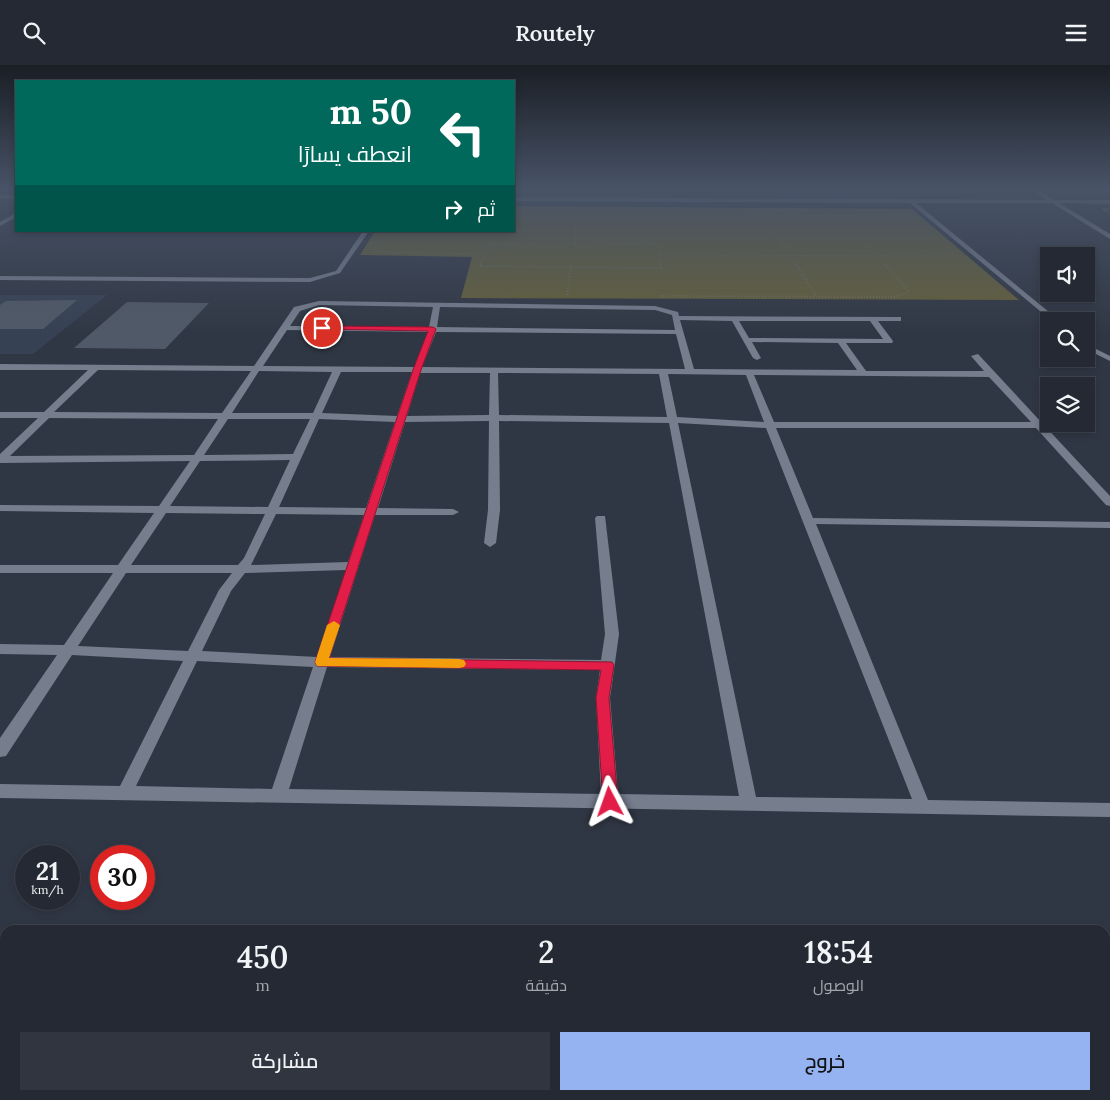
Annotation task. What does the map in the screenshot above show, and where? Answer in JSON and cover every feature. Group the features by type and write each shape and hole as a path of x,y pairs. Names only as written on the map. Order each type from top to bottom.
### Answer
{"street":[{"path":"0,278 310,280 338,272 362,237"},
{"path":"954,237 1045,312"},
{"path":"0,751 298,309 318,303 655,308 675,314 690,372"},
{"path":"278,796 417,370 433,329 437,305"},
{"path":"676,318 898,319"},
{"path":"734,318 757,358"},
{"path":"747,341 889,341 872,319"},
{"path":"285,328 680,332"},
{"path":"841,341 864,373"},
{"path":"1095,351 1110,359"},
{"path":"975,356 1110,503"},
{"path":"0,367 992,374"},
{"path":"0,460 96,367"},
{"path":"124,793 225,590 249,559 338,369"},
{"path":"490,543 494,509 494,370"},
{"path":"662,371 749,804"},
{"path":"750,372 923,807"},
{"path":"0,415 316,416 401,419 494,417 672,420 770,425 1039,425"},
{"path":"0,460 297,457"},
{"path":"0,508 162,511 453,512"},
{"path":"601,518 612,634 603,698 610,802"},
{"path":"809,521 1110,525"},
{"path":"0,569 242,569 353,566"},
{"path":"0,649 68,650 321,662 608,665"},
{"path":"0,791 1110,810"}],"path":[{"path":"382,237 372,252 484,255"},
{"path":"575,237 575,244"},
{"path":"778,237 816,297"},
{"path":"657,296 895,297 909,292 860,237"},
{"path":"575,244 658,244 661,268 480,266 488,245 575,244"},
{"path":"660,255 960,256"},
{"path":"567,295 571,267"}],"shaded area":[{"path":"371,237 945,237 1019,300 461,298 472,257 360,255"},
{"path":"0,295 107,295 33,354 0,354"}],"building":[{"path":"77,300 43,329 0,329 0,305 6,301"},
{"path":"127,302 209,303 165,349 74,348"}],"slow traffic":[{"path":"334,625 321,662 459,664"}],"route":[{"path":"322,328 433,329 417,370 321,662 608,665 603,698 610,802"}]}
